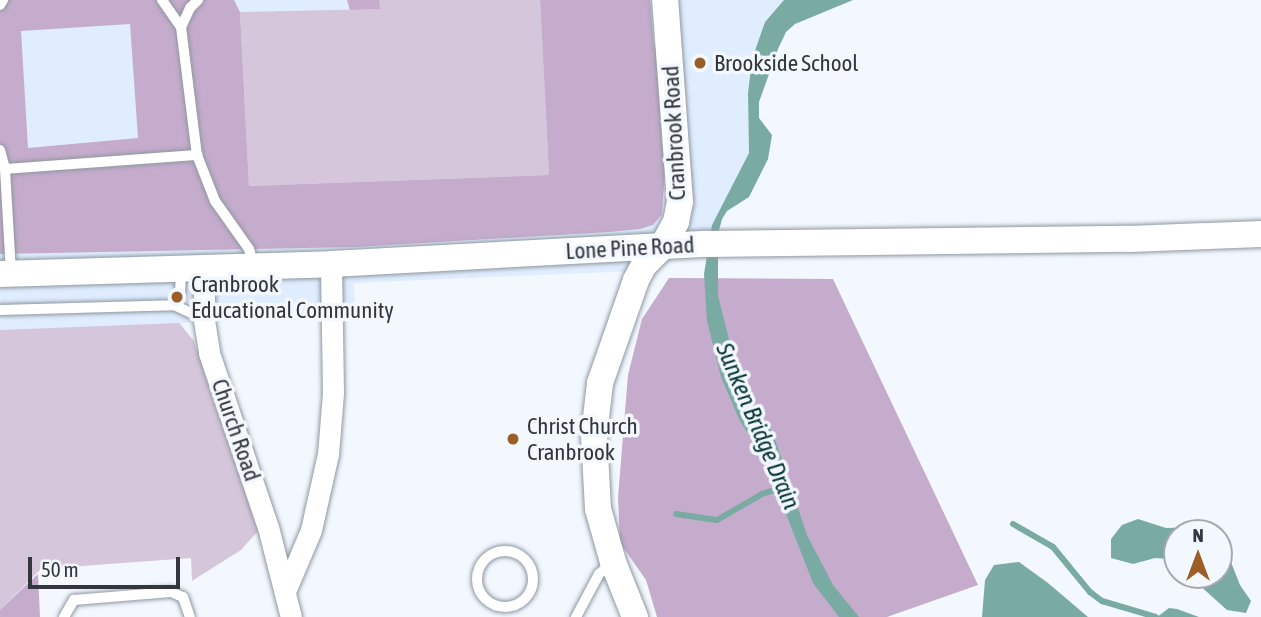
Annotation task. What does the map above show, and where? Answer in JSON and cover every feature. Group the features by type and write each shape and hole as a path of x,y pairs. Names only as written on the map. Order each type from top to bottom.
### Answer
{"street":[{"name":"Cranbrook Road","path":"635,617 613,562 598,509 595,472 596,404 609,352 636,280 644,265 662,247 676,222 680,202 665,0"},
{"name":"Lone Pine Road","path":"5,274 331,264 706,244 1102,239 1261,234"},
{"path":"286,589 311,530 328,454 333,393 331,264"},
{"name":"Church Road","path":"192,268 209,353 255,484 286,589 291,617"}],"lane":[{"path":"0,5 3,0"},
{"path":"162,0 181,27 197,155 215,201 248,249 255,267"},
{"path":"181,27 190,8 198,0"},
{"path":"0,150 5,169 5,274"},
{"path":"5,169 197,155"},
{"path":"174,305 192,268"},
{"path":"0,310 174,305 204,320"},
{"path":"507,551 526,561 531,583 517,605 502,608 492,604 484,598 478,587 481,566 486,557 495,552 507,551"},
{"path":"576,617 599,574 613,562"},
{"path":"64,617 74,600 171,592 183,597 190,617"},
{"path":"517,605 524,616"}],"shaded area":[{"name":"Cranbrook Educational Community","path":"0,0 784,0 765,22 752,59 748,93 749,153 710,234 657,270 354,283 355,311 319,318 180,323 194,341 25,544 28,617 0,617"},
{"path":"0,0 234,0 240,12 249,186 549,175 540,0 650,0 654,46 658,53 665,167 662,214 653,225 609,232 355,247 0,254","holes":["130,24 138,138 28,148 21,31"]},
{"path":"347,0 379,0 380,9 350,10"},
{"path":"379,0 540,0 549,175 249,186 240,12 379,9"},
{"path":"669,278 833,279 978,585 887,617 657,617 646,580 620,543 618,497 628,375 642,319"},
{"path":"179,323 194,341 258,531 241,550 192,581 191,558 41,569 0,610 0,330"},
{"path":"38,574 40,617 0,617 0,610"}],"water":[{"name":"Sunken Bridge Drain","path":"784,0 853,0 795,24 786,32 778,49 759,102 759,118 772,135 768,159 749,197 727,211 722,219 718,234 718,296 731,347 754,405 773,433 807,535 833,585 859,617 839,617 813,583 765,460 740,421 721,377 707,321 704,274 712,225 749,153 748,93 752,59 765,22"},
{"path":"1138,519 1163,527 1163,559 1133,564 1111,558 1111,539 1122,525"},
{"path":"1019,562 1088,617 982,617 985,580 994,565"},
{"path":"1233,567 1240,585 1251,601 1246,613 1227,610 1204,589 1233,589"},
{"path":"1169,608 1177,609 1199,617 1157,617"}],"waterway":[{"name":"Sunken Bridge Drain","path":"676,514 717,520 762,494 781,488"},
{"path":"1013,524 1053,547 1090,592 1102,601 1156,617"}],"place":[{"name":"Brookside School","path":"700,63"},
{"name":"Cranbrook Educational Community","path":"177,297"},
{"name":"Christ Church Cranbrook","path":"513,439"}]}
